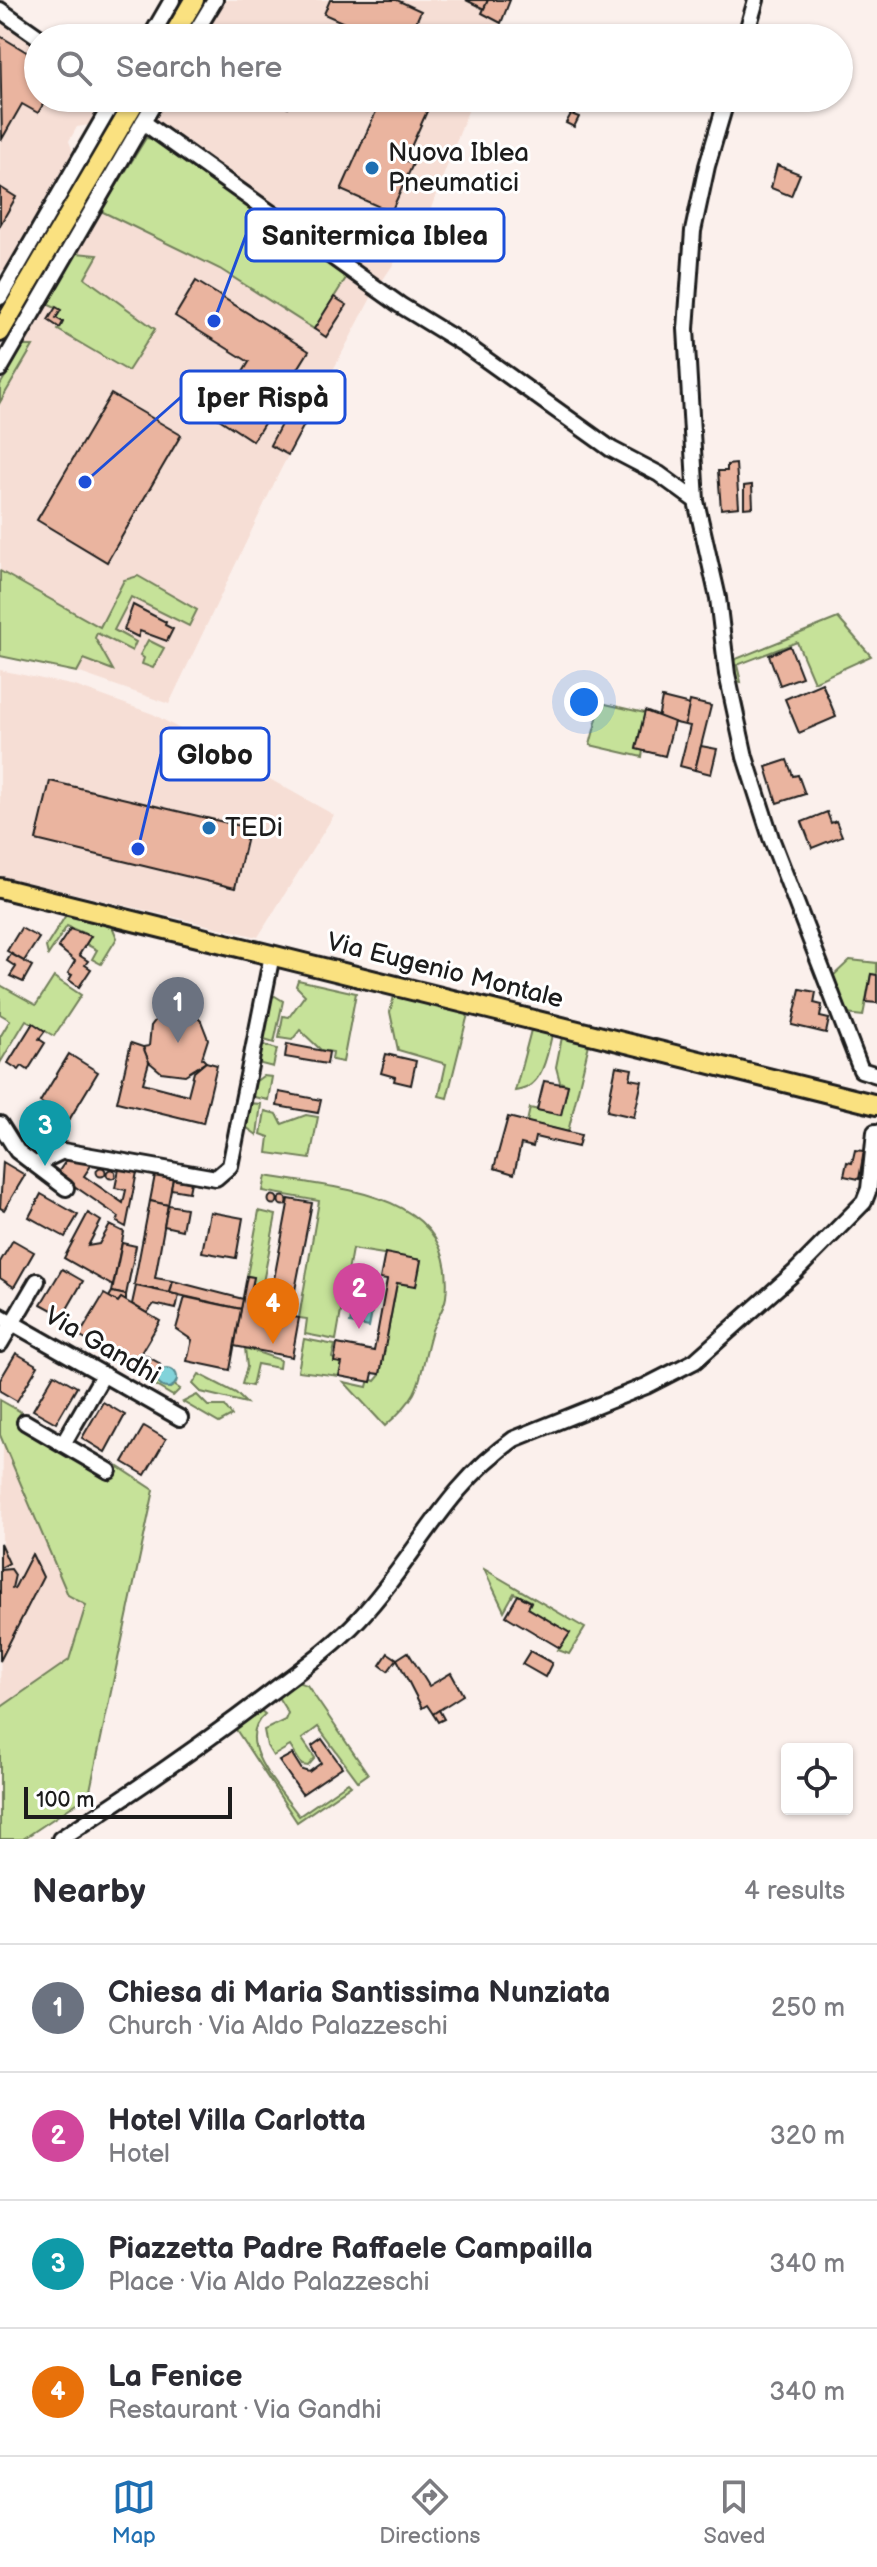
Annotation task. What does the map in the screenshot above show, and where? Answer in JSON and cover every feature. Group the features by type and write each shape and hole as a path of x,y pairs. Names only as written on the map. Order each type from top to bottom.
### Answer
{"main road":[{"path":"180,24 194,0"},
{"path":"0,332 129,112"},
{"name":"Via Eugenio Montale","path":"1,889 877,1105"}],"street":[{"path":"158,24 172,0"},
{"path":"200,24 215,0"},
{"path":"749,24 756,0"},
{"path":"0,10 24,27"},
{"path":"0,297 107,112"},
{"path":"0,369 149,112"},
{"path":"723,112 693,231 686,329 696,501 718,598 727,674 745,757 771,838 861,1070 877,1075"},
{"path":"143,122 400,305 467,346 611,449 659,474 696,501"},
{"path":"36,1164 63,1151 216,1178 224,1174 230,1166 272,955"},
{"path":"2,1131 17,1151 66,1188"},
{"path":"60,1839 184,1758 297,1672 359,1619 464,1479 492,1454 514,1439 671,1375 723,1339 864,1202 869,1189 875,1132"},
{"path":"0,1344 6,1320 37,1281"},
{"name":"Via Gandhi","path":"6,1320 180,1418"},
{"path":"63,1444 103,1375"},
{"path":"25,1422 109,1471"}],"shaded area":[{"path":"224,0 510,0 501,24 210,24"},
{"path":"0,20 24,38 24,112 96,112 89,125 77,127 69,141 73,152 8,269 0,271"},
{"path":"158,112 468,112 431,208 372,296 280,471 169,704 77,672 100,627 0,571 0,385"},
{"path":"0,670 75,686 153,714 334,815 258,937 0,876"},
{"path":"3,1440 68,1595 86,1605 69,1660 0,1708"}],"green space":[{"path":"146,138 158,140 346,278 314,329 220,269 101,211"},
{"path":"76,253 98,255 85,278 155,329 128,371 58,330 63,322 56,318 60,310 47,304"},
{"path":"23,346 33,346 0,402 0,385"},
{"path":"0,571 100,627 124,580 138,576 197,610 189,626 131,597 114,630 136,642 132,651 97,633 95,638 113,670 84,659 77,672 0,656"},
{"path":"838,618 871,656 814,682 797,642 737,665 741,682 735,681 731,661"},
{"path":"148,640 164,648 153,668 142,664 144,658 140,655"},
{"path":"601,703 645,713 636,748 643,750 642,757 590,745"},
{"path":"66,915 112,926 117,938 101,964 92,959 97,950 86,944 90,936 67,926 48,955 46,947"},
{"path":"850,960 877,963 877,975 871,974 863,1016 846,1014 832,977"},
{"path":"54,977 81,995 54,1036 26,1020 0,1063 0,1037 10,1020 0,1014 0,985 36,1005"},
{"path":"298,980 356,993 343,1062 332,1060 333,1052 321,1050 300,1030 292,1040 279,1038 283,1016 289,1017 305,995 296,986"},
{"path":"275,996 283,1001 274,1043 261,1039 270,997"},
{"path":"394,996 468,1014 447,1098 439,1096 446,1064 398,1050 390,1012"},
{"path":"531,1030 552,1035 548,1053 542,1070 532,1084 515,1091"},
{"path":"562,1037 589,1044 568,1132 527,1122 530,1108 560,1115 568,1085 560,1082 556,1067"},
{"path":"260,1044 277,1049 273,1067 261,1064 257,1054"},
{"path":"263,1076 272,1077 268,1100 249,1096 251,1085"},
{"path":"247,1103 261,1104 257,1135 243,1125"},
{"path":"265,1111 277,1114 282,1124 306,1115 318,1117 310,1159 267,1153 269,1137 261,1134"},
{"path":"266,1176 326,1185 388,1202 413,1216 433,1235 445,1262 445,1302 432,1330 419,1383 408,1403 385,1426 344,1382 367,1387 369,1379 375,1381 380,1375 397,1283 416,1286 421,1260 352,1249 336,1340 305,1334 307,1319 299,1318 319,1201 263,1191"},
{"path":"259,1211 276,1215 260,1298 250,1297 254,1277 247,1276"},
{"path":"304,1339 335,1345 332,1358 342,1363 339,1376 298,1371"},
{"path":"245,1348 280,1360 279,1368 257,1364 252,1386 242,1384 247,1367"},
{"path":"112,1356 150,1377 157,1376 158,1381 170,1388 174,1385 180,1389 173,1396 110,1359"},
{"path":"199,1374 236,1393 246,1403 201,1392 193,1384"},
{"path":"197,1395 208,1406 225,1406 232,1416 219,1423 183,1402"},
{"path":"0,1400 21,1412 16,1423 110,1481 119,1467 154,1490 89,1795 23,1839 0,1839 0,1708 69,1660 86,1605 68,1595 0,1435"},
{"path":"484,1569 585,1628 569,1654 558,1650 570,1633 528,1608 531,1601 514,1593 504,1611"},
{"path":"297,1682 307,1685 368,1774 358,1781 318,1727 302,1739 315,1758 308,1766 302,1765 290,1746 273,1756 264,1730 285,1720 288,1713 278,1697"},
{"path":"260,1710 265,1714 256,1725 254,1738 257,1752 272,1780 299,1816 348,1782 351,1785 297,1822 235,1728"}],"water":[{"path":"358,1283 377,1287 369,1327 350,1323"},
{"path":"167,1368 174,1371 177,1378 174,1385 167,1388 160,1385 157,1378 160,1371"}],"building":[{"path":"330,0 397,0 421,11 415,24 346,24 324,14"},
{"path":"466,0 488,0 484,9"},
{"path":"488,0 510,0 501,23 482,13"},
{"path":"0,36 24,51 24,105 2,139"},
{"path":"376,112 427,112 405,160 413,164 391,212 341,190"},
{"path":"571,114 579,117 574,127 566,123"},
{"path":"777,165 800,174 791,196 771,188"},
{"path":"0,187 16,197 0,225"},
{"path":"196,281 309,351 253,441 216,417 249,362 175,316"},
{"path":"334,297 347,305 326,337 314,329"},
{"path":"56,307 61,310 56,318 63,322 60,328 48,320"},
{"path":"300,389 318,399 288,455 270,445"},
{"path":"111,394 181,435 107,562 37,520"},
{"path":"736,464 739,507 721,509 718,471 727,471 727,465"},
{"path":"752,485 753,507 744,508 744,486"},
{"path":"133,605 166,622 165,625 173,629 167,641 140,631 138,637 124,630"},
{"path":"790,646 802,677 780,685 769,655"},
{"path":"822,683 836,717 799,733 785,699"},
{"path":"662,698 690,705 685,725 658,719"},
{"path":"690,701 711,706 695,770 680,766 690,726 685,725"},
{"path":"645,711 674,722 665,756 636,749"},
{"path":"701,746 717,749 711,774 695,770"},
{"path":"787,760 793,776 798,775 805,794 777,803 766,767"},
{"path":"50,781 249,828 235,888 36,840"},
{"path":"827,812 831,823 836,821 842,836 812,848 802,822"},
{"path":"21,928 39,938 24,961 7,951"},
{"path":"70,929 91,936 79,955 88,961 85,965 91,969 79,987 69,980 72,975 68,973 75,961 58,947"},
{"path":"11,954 32,966 23,982 10,976 16,967 7,961"},
{"path":"871,974 877,975 877,1003 866,1002"},
{"path":"800,989 816,992 814,1003 822,1005 820,1017 829,1019 826,1033 792,1025"},
{"path":"175,1010 194,1014 201,1021 208,1039 202,1058 206,1062 185,1075 161,1072 149,1062 143,1047 149,1046 151,1026 157,1018"},
{"path":"33,1023 45,1031 39,1039 45,1043 28,1070 22,1066 19,1070 8,1063"},
{"path":"131,1043 143,1047 149,1062 143,1083 188,1095 194,1072 206,1062 217,1065 203,1123 117,1102"},
{"path":"287,1044 329,1052 327,1064 285,1057"},
{"path":"69,1054 98,1072 69,1120 40,1102"},
{"path":"386,1054 416,1061 411,1085 394,1081 395,1077 381,1073"},
{"path":"616,1066 632,1069 630,1079 642,1081 634,1117 607,1111"},
{"path":"544,1081 568,1085 561,1115 537,1110"},
{"path":"279,1092 321,1100 318,1113 277,1106"},
{"path":"508,1117 581,1135 578,1147 535,1137 533,1147 521,1144 514,1174 494,1168"},
{"path":"855,1150 864,1151 859,1179 844,1176 847,1162 852,1163"},
{"path":"67,1159 92,1164 84,1176 123,1203 126,1190 115,1188 119,1169 137,1172 126,1227 117,1222 119,1217 57,1174"},
{"path":"3,1162 25,1175 4,1210 0,1208"},
{"path":"101,1167 106,1172 101,1177 96,1172"},
{"path":"111,1169 116,1174 111,1179 106,1174"},
{"path":"155,1175 173,1179 168,1205 150,1201"},
{"path":"173,1179 191,1182 189,1192 171,1189"},
{"path":"41,1194 78,1215 65,1237 29,1217"},
{"path":"273,1196 277,1200 273,1204 269,1200"},
{"path":"283,1197 287,1201 283,1205 279,1201"},
{"path":"289,1199 312,1203 290,1316 299,1318 292,1357 234,1346 247,1276 254,1277 250,1297 260,1298 258,1309 268,1311"},
{"path":"150,1201 168,1205 155,1278 173,1281 170,1293 134,1285"},
{"path":"168,1205 186,1208 182,1230 164,1226"},
{"path":"210,1212 243,1218 236,1258 202,1252"},
{"path":"88,1213 101,1221 88,1246 99,1244 110,1225 124,1232 113,1286 64,1258"},
{"path":"13,1240 34,1252 14,1287 0,1278 0,1262"},
{"path":"122,1243 136,1246 126,1295 112,1292"},
{"path":"385,1253 421,1260 416,1286 397,1283 380,1374 373,1373 371,1382 339,1376 342,1363 334,1362 337,1344 374,1351 387,1280 380,1279"},
{"path":"62,1269 83,1281 63,1316 41,1304"},
{"path":"173,1281 243,1299 241,1309 170,1293"},
{"path":"136,1286 179,1295 176,1309 154,1304 147,1313 132,1304"},
{"path":"112,1292 126,1295 126,1301 121,1298 118,1302 109,1297"},
{"path":"104,1294 118,1302 121,1298 160,1321 141,1353 159,1363 162,1369 157,1376 150,1377 79,1336"},
{"path":"185,1297 241,1309 230,1370 187,1361 192,1340 176,1329"},
{"path":"16,1353 38,1366 17,1401 0,1391 0,1380"},
{"path":"54,1374 77,1387 56,1423 33,1410"},
{"path":"103,1402 125,1415 105,1452 82,1438"},
{"path":"144,1426 166,1439 145,1475 123,1462"},
{"path":"0,1543 9,1563 0,1568"},
{"path":"32,1554 43,1577 0,1661 0,1570 11,1569 15,1575 14,1589"},
{"path":"518,1595 531,1602 528,1608 570,1633 560,1648 506,1616"},
{"path":"530,1651 552,1663 545,1677 522,1664"},
{"path":"408,1652 429,1686 451,1673 463,1695 433,1714 427,1705 422,1708 397,1659"},
{"path":"388,1653 397,1659 388,1671 380,1665"},
{"path":"439,1710 444,1719 438,1722 433,1714"},
{"path":"322,1739 342,1767 302,1794 279,1761 292,1754 302,1770 309,1772 321,1763 312,1746"}],"place":[{"name":"Nuova Iblea Pneumatici","path":"372,168"},
{"name":"Sanitermica Iblea","path":"214,321"},
{"name":"Iper Rispà","path":"85,482"},
{"name":"TEDi","path":"209,828"},
{"name":"Globo","path":"138,849"},
{"name":"Chiesa di Maria Santissima Nunziata","path":"178,1043"},
{"name":"Piazzetta Padre Raffaele Campailla","path":"45,1166"},
{"name":"Hotel Villa Carlotta","path":"359,1329"},
{"name":"La Fenice","path":"273,1344"}]}
